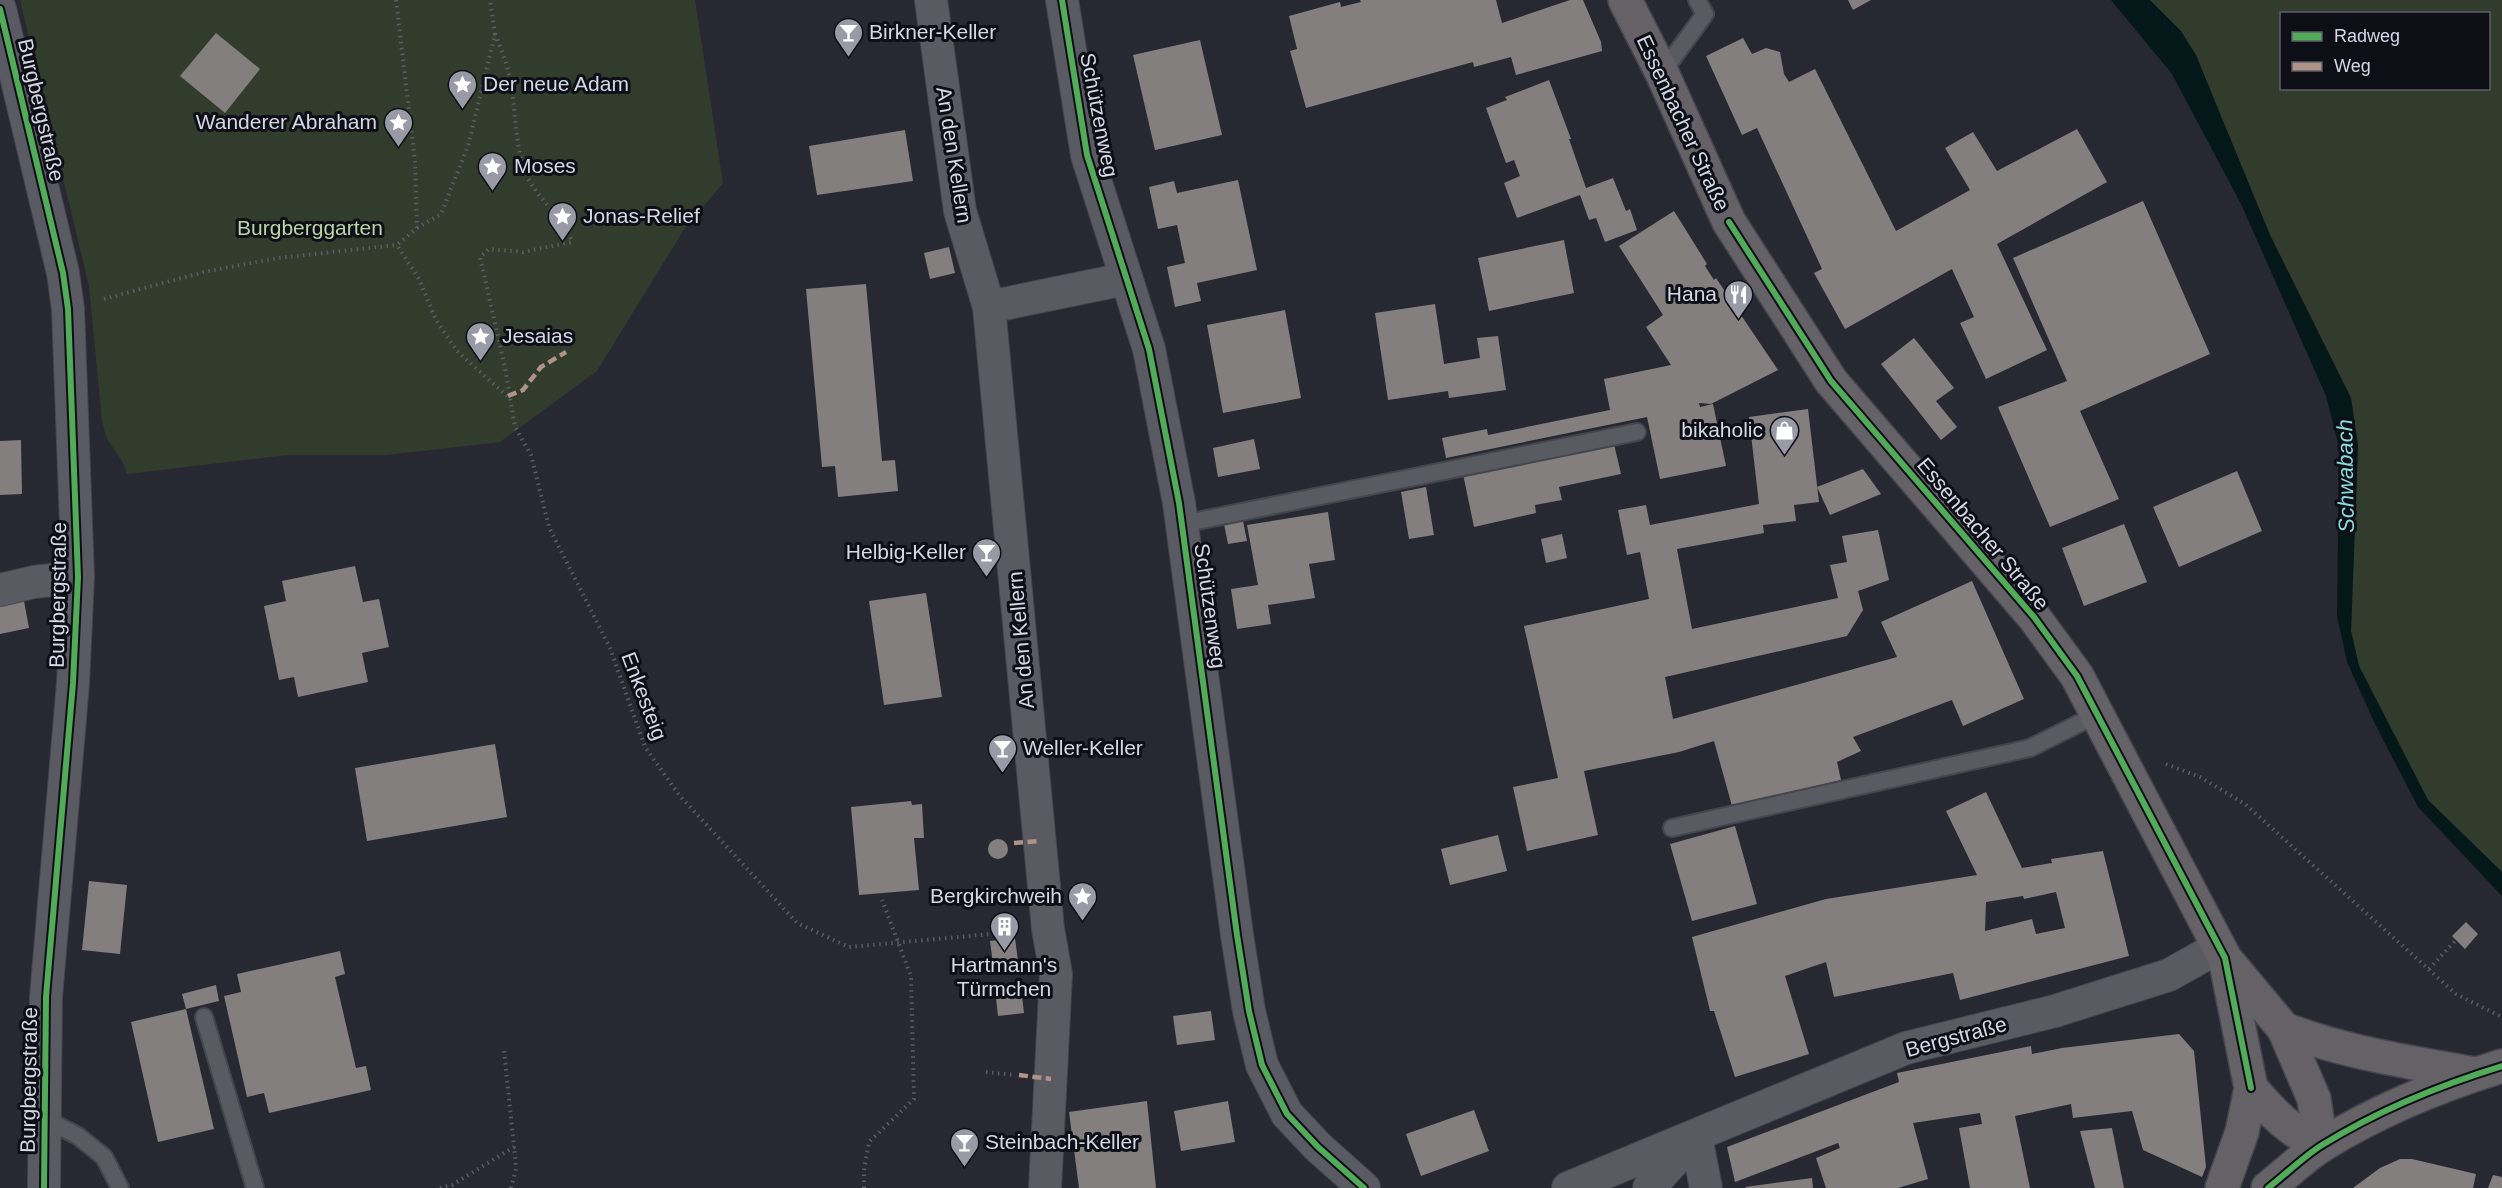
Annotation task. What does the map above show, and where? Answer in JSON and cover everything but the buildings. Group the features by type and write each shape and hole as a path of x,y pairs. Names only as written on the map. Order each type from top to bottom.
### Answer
{"street":[{"name":"An den Kellern","path":"931,0 960,211 989,307 1048,929 1056,974 1045,1188"},
{"name":"Schützenweg","path":"1062,0 1086,155 1149,349 1182,524 1237,935 1249,1011 1262,1065 1287,1114 1318,1147 1364,1188"},
{"name":"Essenbacher Straße","path":"1625,0 1662,73 1729,222 1831,381 2034,617 2077,676 2222,953 2284,1029 2314,1099 2321,1146"},
{"name":"Burgbergstraße","path":"0,9 63,273 68,309 78,577 73,683 46,997 44,1188"},
{"path":"989,307 1125,279"},
{"path":"0,590 34,582 78,577"},
{"name":"Essenbacher Straße","path":"2222,953 2251,1088"},
{"name":"Bergstraße","path":"1568,1188 1696,1137 1906,1048 2055,1011 2169,975 2222,953"},
{"path":"2284,1029 2320,1043 2356,1052 2489,1070"},
{"path":"2268,1188 2321,1146 2394,1107 2489,1070"},
{"path":"2251,1088 2276,1117 2301,1136 2321,1146"},
{"path":"2222,1188 2242,1132 2251,1088"},
{"path":"1696,1137 1706,1188"},
{"name":"Bergstraße","path":"1649,1188 1696,1137"}],"lane":[{"path":"1662,73 1704,5"},
{"path":"1182,524 1637,432"},
{"path":"1672,828 2030,748 2098,714"},
{"path":"204,1017 255,1188"},
{"path":"45,1119 78,1136 104,1157 120,1188"}],"path":[{"path":"396,0 415,162 417,228"},
{"path":"68,309 215,270 278,258 397,245 417,228 441,214 468,146 495,34 490,0"},
{"path":"397,245 418,279 436,320 457,351 508,396"},
{"path":"2114,746 2200,777 2245,804 2456,994 2502,1017"},
{"path":"864,1188 864,1170 869,1142 914,1099 910,976 882,900"},
{"path":"2429,969 2456,940"},
{"path":"504,1050 516,1169 511,1188"},
{"path":"986,1072 1019,1075"},
{"path":"440,1188 452,1185 513,1147"}],"green space":[{"name":"Burgberggarten","path":"20,0 695,0 723,183 683,231 597,371 500,442 387,455 287,455 127,474 122,461 107,439 102,421 89,286"},
{"path":"2150,0 2502,0 2502,872 2428,800 2359,666 2351,631 2358,446 2351,398 2270,235 2181,31"}],"water":[{"name":"Schwabach","path":"2111,0 2150,0 2181,31 2196,55 2270,235 2351,398 2358,446 2351,631 2359,666 2428,800 2502,872 2502,896 2418,807 2375,724 2347,662 2337,616 2339,447 2326,396 2241,204 2172,74"}],"marked path":[{"path":"508,396 523,390 541,367 566,352"},
{"path":"1014,843 1040,841"},
{"path":"1019,1075 1051,1079"}],"cycle path":[{"path":"1062,0 1087,155 1149,349 1179,503 1237,935 1249,1011 1262,1065 1287,1114 1318,1147 1364,1188"},
{"path":"0,9 63,273 68,309 78,577 73,683 46,997 44,1188"},
{"path":"1729,222 1831,381 2034,617 2077,676 2225,958 2251,1088"},
{"path":"2268,1188 2315,1150 2365,1121 2432,1090 2502,1066"}],"place":[{"name":"Birkner-Keller","path":"848,58"},
{"name":"Der neue Adam","path":"462,110"},
{"name":"Wanderer Abraham","path":"398,148"},
{"name":"Moses","path":"493,192"},
{"name":"Jonas-Relief","path":"562,242"},
{"name":"Hana","path":"1738,320"},
{"name":"Jesaias","path":"481,362"},
{"name":"bikaholic","path":"1784,456"},
{"name":"Helbig-Keller","path":"987,578"},
{"name":"Weller-Keller","path":"1002,774"},
{"name":"Bergkirchweih","path":"1083,922"},
{"name":"Hartmann's Türmchen","path":"1004,952"},
{"name":"Steinbach-Keller","path":"964,1168"}]}
